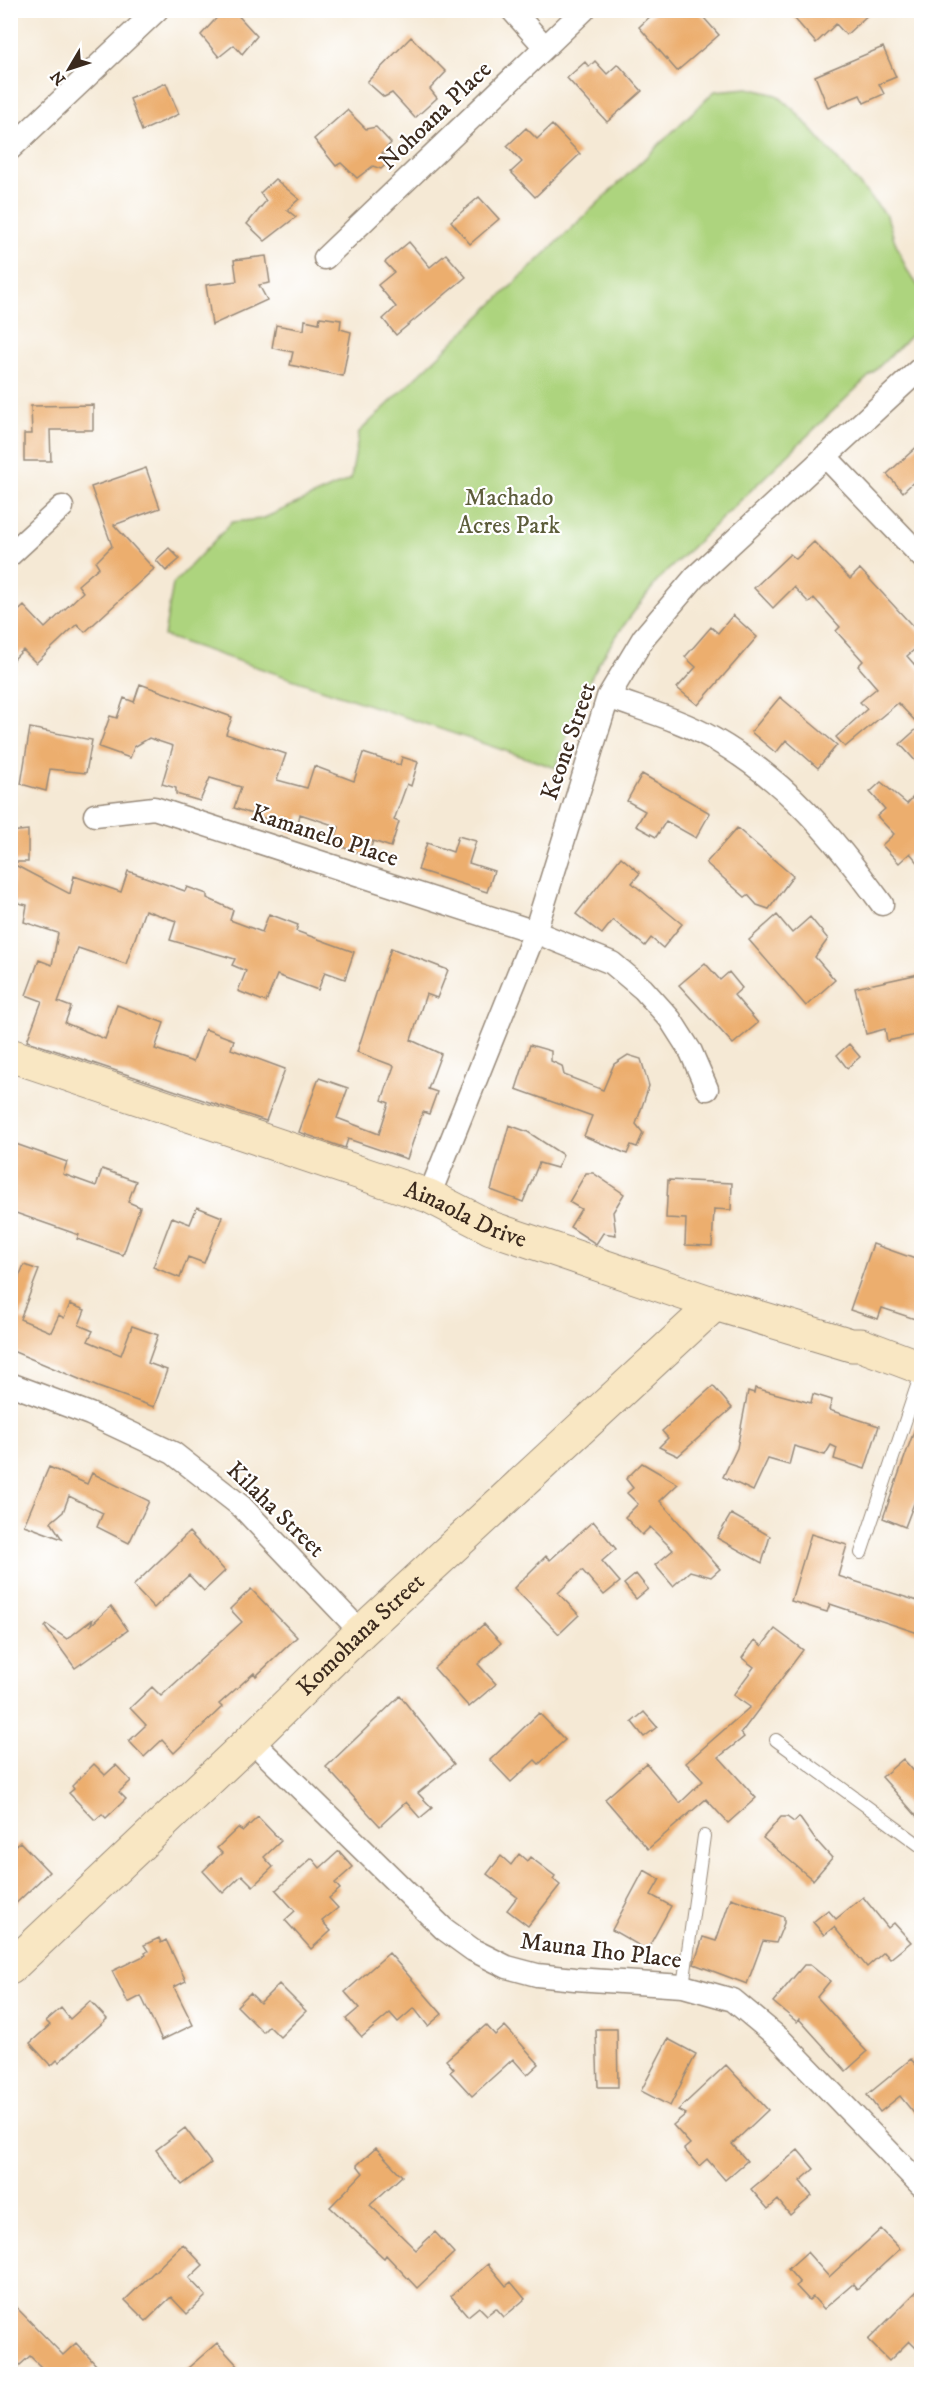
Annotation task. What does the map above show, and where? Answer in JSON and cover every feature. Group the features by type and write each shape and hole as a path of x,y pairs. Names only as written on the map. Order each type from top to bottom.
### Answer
{"street":[{"path":"10,149 157,10"},
{"path":"512,10 545,47"},
{"name":"Nohoana Place","path":"325,258 584,10"},
{"name":"Keone Street","path":"429,1196 535,932 608,697 644,637 695,577 921,367"},
{"path":"825,456 921,557"},
{"path":"10,555 62,507"},
{"path":"608,697 714,738 782,785 837,843 882,904"},
{"name":"Kamanelo Place","path":"95,815 154,808 535,932 612,963 644,989 670,1019 692,1053 707,1089"},
{"name":"Ainaola Drive","path":"10,1055 429,1196 491,1227 715,1304 851,1345 861,1345 921,1370"},
{"name":"Komohana Street","path":"10,1968 251,1740 361,1632 715,1304"},
{"name":"Kilaha Street","path":"10,1384 90,1414 173,1453 242,1507 361,1632"},
{"name":"Mauna Iho Place","path":"251,1740 444,1929 473,1950 507,1967 537,1975 683,1986 733,2000 780,2039 920,2184"}],"lane":[{"path":"861,1553 921,1370"},
{"path":"776,1740 921,1847"},
{"path":"683,1986 704,1836"}],"green space":[{"name":"Machado Acres Park","path":"748,88 777,95 796,112 887,216 907,270 921,290 921,326 659,579 600,661 577,708 556,768 164,636 173,584 232,522 262,519 351,479 359,432 715,91"}],"building":[{"path":"224,10 233,10 257,36 242,54 234,45 219,57 201,35"},
{"path":"657,10 697,10 719,35 677,71 639,27"},
{"path":"787,10 873,10 846,35 836,24 816,43"},
{"path":"411,37 446,72 430,89 437,98 415,118 392,93 384,97 367,82"},
{"path":"883,47 896,77 879,84 884,94 864,103 860,95 828,108 815,76"},
{"path":"595,61 607,74 618,64 642,91 607,122 567,78 585,62 589,67"},
{"path":"166,83 179,114 142,131 130,99"},
{"path":"347,110 366,129 376,127 391,143 382,153 391,160 381,169 373,166 357,178 341,163 336,166 314,139"},
{"path":"552,125 580,154 535,197 511,172 522,162 507,146 526,128 537,139"},
{"path":"275,179 299,199 287,210 296,217 265,241 247,224 266,201 260,193"},
{"path":"479,197 499,219 470,244 451,221"},
{"path":"409,242 430,267 446,254 466,277 396,335 383,319 396,307 378,285 394,272 385,262"},
{"path":"266,256 270,283 259,285 267,300 212,325 206,285 237,281 234,260"},
{"path":"320,317 341,320 340,329 351,332 343,376 290,365 293,352 272,348 276,325 304,330 305,320 319,323"},
{"path":"93,405 93,430 50,430 51,461 24,461 24,434 32,434 31,406"},
{"path":"921,443 921,475 903,492 887,474"},
{"path":"146,468 160,508 114,525 154,569 85,632 77,624 36,663 23,650 10,663 10,619 24,606 45,628 83,592 78,585 99,567 96,562 112,546 91,487"},
{"path":"814,542 850,579 860,569 921,635 921,644 907,656 921,672 921,767 900,744 920,726 898,703 845,747 836,737 867,709 860,702 877,688 858,666 863,661 836,631 840,627 814,598 809,603 794,587 773,608 754,588 790,554 796,559"},
{"path":"169,548 180,559 166,571 156,560"},
{"path":"733,615 757,637 698,705 677,688 696,667 685,657 711,627 718,633"},
{"path":"140,684 232,717 226,734 286,754 277,780 307,788 314,766 354,781 363,753 400,765 402,757 418,762 411,786 407,784 394,820 399,822 391,847 373,841 368,856 333,844 339,827 300,814 296,834 275,826 276,822 234,808 241,787 210,778 200,801 176,794 176,788 162,784 173,746 149,738 134,747 130,758 99,747 110,716 117,718 124,698 134,702"},
{"path":"780,697 837,745 818,768 786,740 776,753 751,732"},
{"path":"30,728 92,740 86,773 50,769 46,791 21,784"},
{"path":"642,774 710,813 696,838 666,821 656,837 636,826 645,811 627,801"},
{"path":"881,782 907,804 913,797 921,807 921,866 910,853 899,863 882,845 894,834 877,816 885,809 870,792"},
{"path":"737,828 793,876 769,909 757,905 748,895 745,897 706,863"},
{"path":"28,830 28,862 10,862 10,832"},
{"path":"458,836 476,841 469,863 494,871 487,892 418,870 427,843 453,852"},
{"path":"621,857 640,873 632,883 682,924 663,948 651,938 645,946 613,920 602,934 576,914"},
{"path":"15,865 70,894 74,876 121,892 128,871 185,891 187,887 207,894 207,898 233,910 230,920 262,932 269,914 298,925 296,931 354,952 345,979 325,972 318,990 277,975 266,1002 238,991 246,971 232,965 235,959 170,940 176,921 145,910 126,964 78,948 58,1002 71,1007 65,1023 105,1039 117,1005 164,1023 155,1049 193,1062 205,1029 234,1040 231,1049 285,1069 266,1121 27,1041 42,1001 26,995 39,960 52,965 58,933 24,922 27,905 10,901"},
{"path":"777,915 792,933 810,917 828,939 815,957 835,980 806,1006 749,940"},
{"path":"391,948 448,970 437,998 426,994 411,1040 441,1054 428,1089 437,1092 429,1114 423,1112 407,1159 348,1139 345,1148 299,1132 319,1078 348,1088 337,1118 379,1134 389,1103 382,1100 394,1066 357,1052"},
{"path":"705,963 720,980 729,972 742,988 734,995 758,1023 733,1044 679,985"},
{"path":"919,974 921,1034 887,1041 885,1029 866,1034 855,988"},
{"path":"849,1044 860,1057 847,1068 837,1055"},
{"path":"530,1045 551,1051 551,1061 562,1066 564,1075 603,1090 614,1064 628,1055 641,1059 649,1086 636,1124 643,1133 637,1147 631,1145 627,1154 584,1136 592,1116 516,1089"},
{"path":"509,1125 528,1132 563,1155 557,1168 539,1163 523,1202 491,1190"},
{"path":"10,1142 67,1162 63,1174 96,1186 102,1169 136,1181 128,1202 140,1207 123,1255 77,1239 79,1235 10,1211"},
{"path":"586,1173 593,1173 624,1194 613,1212 616,1235 603,1233 596,1244 570,1227 581,1209 569,1202"},
{"path":"668,1180 732,1183 731,1210 714,1209 712,1246 685,1245 686,1219 666,1218"},
{"path":"197,1207 222,1217 204,1263 188,1257 180,1278 153,1267 172,1217 190,1224"},
{"path":"873,1244 921,1261 921,1321 882,1308 878,1319 850,1310"},
{"path":"24,1265 39,1270 20,1319 51,1332 59,1315 64,1318 70,1304 85,1310 79,1325 93,1331 88,1341 121,1355 132,1326 158,1335 148,1363 167,1370 154,1407 98,1387 10,1350 10,1276 16,1284"},
{"path":"713,1386 732,1408 678,1456 659,1447 668,1438 662,1431"},
{"path":"755,1388 811,1403 813,1394 832,1400 829,1410 879,1426 865,1469 834,1459 837,1448 831,1445 825,1455 794,1446 789,1465 768,1459 753,1491 723,1477 737,1448 748,1391 754,1393"},
{"path":"919,1417 921,1417 921,1500 916,1498 905,1527 883,1518"},
{"path":"642,1463 678,1484 660,1501 720,1569 711,1577 690,1571 673,1586 655,1565 673,1550 650,1527 642,1535 625,1517 638,1504 627,1493 633,1488 626,1479"},
{"path":"49,1467 87,1484 92,1473 149,1501 129,1543 97,1527 103,1513 69,1496 63,1512 51,1522 62,1539 24,1525"},
{"path":"731,1514 770,1536 762,1563 717,1538"},
{"path":"593,1521 616,1549 602,1561 620,1582 604,1595 582,1570 558,1593 579,1615 559,1634 514,1588 546,1556 550,1560"},
{"path":"189,1532 225,1571 204,1591 189,1575 154,1608 133,1586"},
{"path":"811,1534 847,1545 838,1576 921,1602 921,1634 830,1604 827,1612 791,1601"},
{"path":"636,1574 648,1589 636,1599 624,1584"},
{"path":"251,1589 297,1637 256,1676 254,1673 219,1704 222,1707 174,1753 162,1740 144,1757 129,1741 146,1725 130,1708 152,1687 161,1696 242,1622 230,1609"},
{"path":"111,1606 128,1630 75,1668 45,1627 47,1625 67,1639 93,1619 90,1626"},
{"path":"484,1624 501,1643 478,1664 496,1684 469,1707 434,1668"},
{"path":"775,1629 803,1650 741,1733 744,1737 719,1757 756,1798 728,1823 706,1799 648,1849 605,1799 646,1763 680,1803 703,1781 686,1763 750,1707 733,1695 754,1667 742,1658 755,1640 762,1646"},
{"path":"400,1696 454,1764 418,1793 432,1808 420,1818 406,1802 380,1826 326,1767"},
{"path":"644,1712 657,1727 644,1737 632,1722"},
{"path":"539,1713 565,1740 539,1764 535,1760 511,1782 490,1760"},
{"path":"903,1759 921,1779 921,1821 882,1777"},
{"path":"94,1764 105,1775 116,1765 131,1781 119,1792 126,1799 106,1818 102,1814 95,1820 69,1793 74,1789 72,1786"},
{"path":"258,1817 281,1841 264,1857 273,1867 253,1886 242,1875 223,1893 203,1871 222,1853 217,1848 238,1828 243,1831"},
{"path":"781,1817 787,1817 794,1822 799,1817 832,1858 813,1880 763,1838"},
{"path":"20,1842 49,1872 10,1909 10,1851"},
{"path":"339,1851 353,1867 335,1883 340,1889 329,1898 338,1908 322,1921 331,1931 311,1949 285,1920 295,1911 276,1890 312,1858 320,1868"},
{"path":"519,1854 527,1861 530,1857 555,1876 553,1879 560,1885 528,1926 507,1910 517,1897 487,1874 501,1856 511,1865"},
{"path":"644,1870 660,1879 651,1895 671,1906 647,1950 612,1930"},
{"path":"863,1897 888,1928 894,1923 911,1942 890,1959 884,1952 867,1967 834,1927 824,1935 813,1922 828,1910 836,1919"},
{"path":"731,1898 784,1917 776,1943 763,1941 747,1984 694,1964 703,1937 716,1941"},
{"path":"159,1938 161,1943 166,1940 186,1981 174,1987 193,2025 162,2040 141,1996 128,2003 112,1971 146,1955 148,1951 144,1945"},
{"path":"389,1953 442,2014 428,2026 414,2008 398,2022 390,2013 362,2037 346,2019 359,2008 345,1992"},
{"path":"804,1965 810,1965 830,1981 817,1997 867,2052 846,2071 799,2019 797,2022 773,2002"},
{"path":"279,1984 306,2011 280,2037 269,2026 263,2032 237,2006 250,1993 260,2003"},
{"path":"90,2001 107,2019 59,2062 57,2060 51,2066 30,2043 50,2025 46,2021 61,2008 70,2019"},
{"path":"486,2025 495,2035 505,2026 539,2064 527,2075 513,2059 472,2096 450,2072 454,2069 446,2060"},
{"path":"596,2029 617,2029 618,2087 598,2087"},
{"path":"668,2039 696,2054 670,2106 641,2091"},
{"path":"911,2059 921,2071 921,2122 900,2096 880,2112 867,2095"},
{"path":"726,2065 768,2110 732,2144 747,2161 725,2180 707,2159 699,2166 684,2149 690,2144 673,2125 686,2114 678,2110"},
{"path":"185,2128 211,2163 182,2185 156,2150"},
{"path":"376,2148 402,2176 370,2205 416,2250 435,2232 454,2253 417,2288 386,2255 384,2258 330,2207 363,2173 357,2165"},
{"path":"798,2150 814,2169 800,2181 812,2196 790,2215 778,2200 768,2209 751,2189"},
{"path":"881,2229 900,2249 857,2289 853,2284 824,2309 813,2297 809,2300 796,2286 800,2283 788,2269 807,2252 829,2277"},
{"path":"183,2244 203,2265 189,2278 206,2296 187,2314 171,2297 146,2321 125,2300"},
{"path":"488,2264 506,2286 511,2282 525,2299 504,2317 496,2308 487,2315 479,2307 468,2316 451,2296"},
{"path":"921,2287 921,2353 909,2341 889,2361 868,2340"},
{"path":"10,2301 63,2355 76,2343 96,2365 86,2374 48,2374 30,2356 10,2374"},
{"path":"217,2343 239,2367 230,2374 181,2374"}]}
